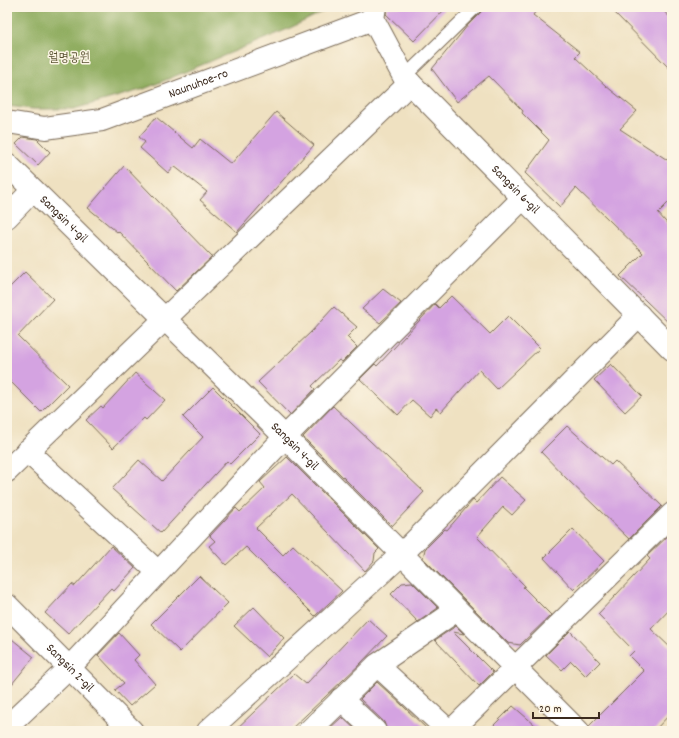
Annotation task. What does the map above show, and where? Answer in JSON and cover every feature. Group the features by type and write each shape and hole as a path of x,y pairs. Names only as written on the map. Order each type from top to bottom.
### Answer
{"street":[{"name":"Sangsin 6-gil","path":"374,13 407,80 672,349"},
{"name":"Naunuhoe-ro","path":"7,122 45,128 102,120 374,13"},
{"path":"7,471 407,80"},
{"name":"Sangsin 4-gil","path":"7,164 163,319 285,437 578,731"},
{"path":"7,217 33,190"},
{"path":"7,727 69,668 285,437 522,198"},
{"path":"208,731 402,555 639,316"},
{"path":"27,451 158,572"},
{"path":"376,665 450,731 672,514"},
{"name":"Sangsin 2-gil","path":"7,606 132,731"},
{"path":"313,730 341,699 376,665 457,610"},
{"path":"341,699 375,731"}],"lane":[{"path":"407,80 476,7"}],"green space":[{"name":"월명공원","path":"7,7 333,7 288,29 144,89 74,109 33,109 7,106"}],"building":[{"path":"387,7 447,7 414,41 386,14"},
{"path":"483,7 539,7 533,15 580,52 575,57 606,86 637,111 620,129 672,163 672,199 658,213 672,229 672,326 620,276 643,253 576,188 560,207 525,173 549,140 522,113 523,111 489,76 457,102 432,69 468,25 481,12"},
{"path":"609,7 659,7 672,19 672,71"},
{"path":"276,112 314,145 237,232 200,200 207,192 174,166 168,173 140,148 145,142 139,137 156,117 193,148 200,139 231,164"},
{"path":"23,137 37,139 50,152 38,165 16,144"},
{"path":"124,166 212,257 176,291 118,231 117,232 88,208"},
{"path":"25,272 53,299 18,336 68,385 41,412 7,378 7,290"},
{"path":"383,289 401,303 380,323 362,309"},
{"path":"451,296 490,334 508,316 540,348 497,389 479,370 441,412 436,408 430,416 412,400 398,415 360,379 375,364 377,366 435,304 439,308"},
{"path":"334,307 357,327 347,337 357,347 342,362 339,360 312,386 315,389 290,415 258,382 311,332"},
{"path":"611,364 642,396 625,412 594,380"},
{"path":"135,373 165,400 146,420 144,418 113,448 86,420 101,406 103,408"},
{"path":"213,387 260,434 230,464 227,461 161,533 112,489 139,460 162,481 203,437 183,417"},
{"path":"333,406 424,492 392,526 303,437"},
{"path":"567,426 611,465 615,461 662,506 629,539 541,452"},
{"path":"287,457 379,549 375,553 374,561 365,571 292,494 256,528 283,555 293,545 342,591 315,616 246,547 226,565 209,546 215,541 210,536 236,508 240,512 265,488 260,482"},
{"path":"500,477 526,500 512,515 503,507 477,537 551,615 520,645 508,643 423,558 425,549 445,529 447,530 473,500 476,503"},
{"path":"573,529 604,561 574,590 544,558"},
{"path":"672,532 672,607 651,629 672,649 672,712 654,731 590,731 589,726 644,671 629,656 634,651 598,614 650,559 647,556"},
{"path":"111,546 135,568 114,591 111,588 68,634 45,613 72,584 75,586"},
{"path":"199,576 228,603 180,652 151,624"},
{"path":"412,582 438,608 418,622 391,594 402,583"},
{"path":"254,607 284,638 267,657 234,626"},
{"path":"368,619 387,636 360,664 289,731 234,731 294,674 306,684"},
{"path":"456,626 464,634 453,632 493,672 479,686 435,640"},
{"path":"570,631 600,662 586,676 571,661 562,670 546,655"},
{"path":"119,633 139,655 134,660 155,684 130,706 115,690 124,683 98,655"},
{"path":"7,635 34,657 7,690"},
{"path":"377,682 429,731 387,731 384,722 360,699"},
{"path":"513,706 542,731 488,731"},
{"path":"342,717 357,731 330,731 329,729"}]}
